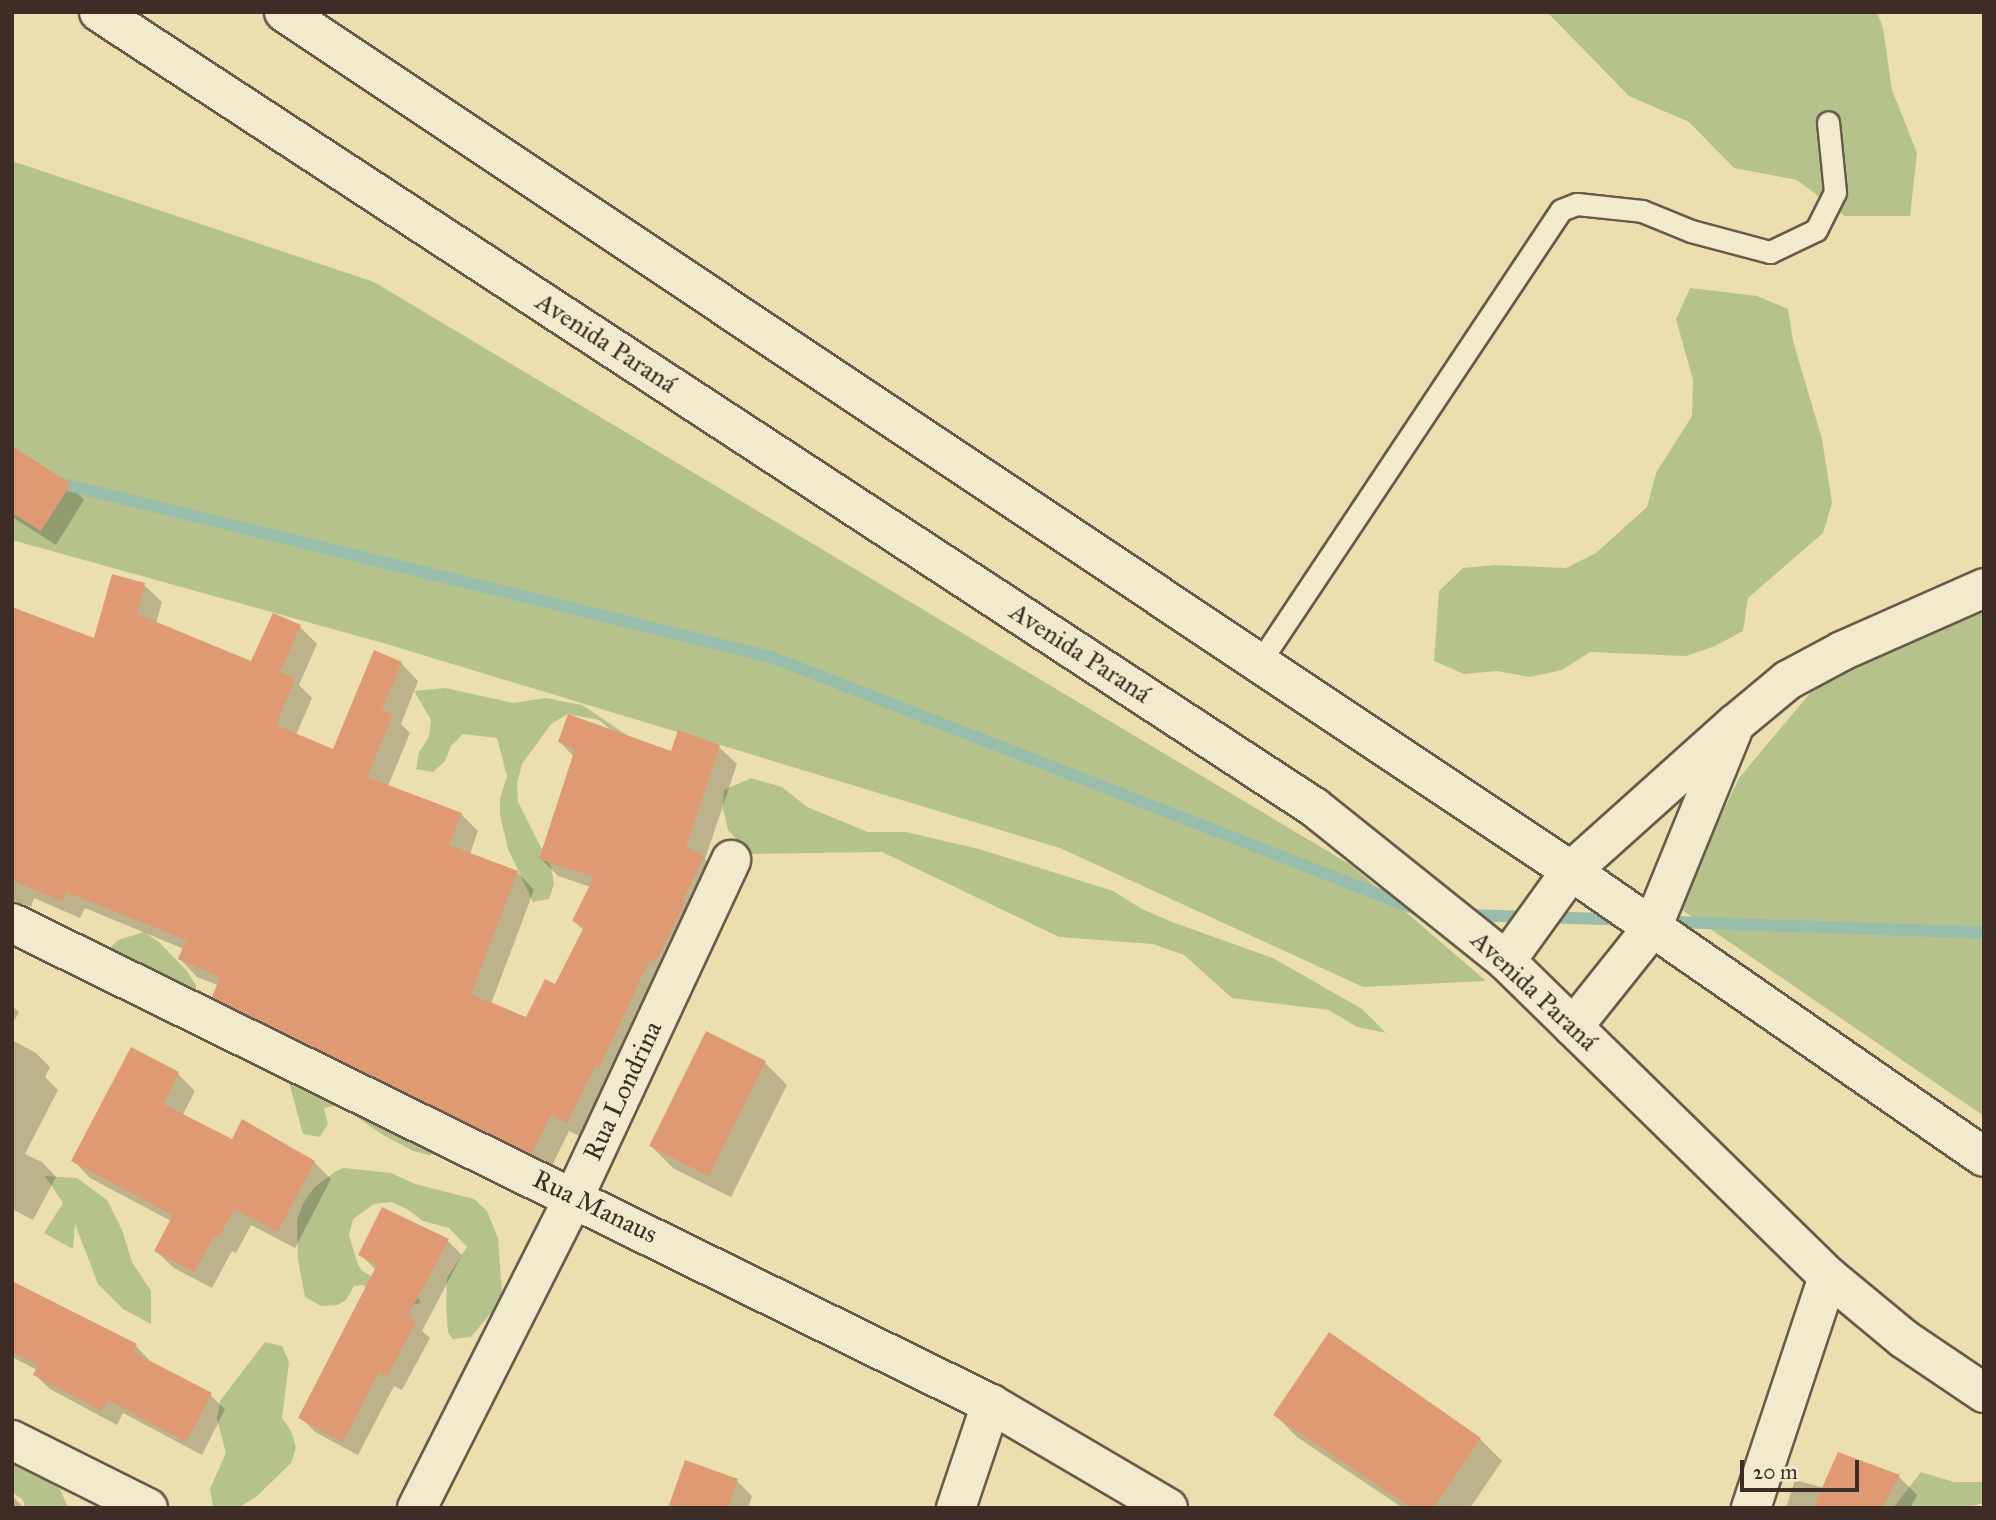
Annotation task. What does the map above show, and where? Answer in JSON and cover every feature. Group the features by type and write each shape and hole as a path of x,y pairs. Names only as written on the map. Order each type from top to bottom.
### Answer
{"main road":[{"name":"Avenida Paraná","path":"99,12 1314,807 1506,961 1828,1276 1904,1339 1984,1393"},
{"path":"284,12 1571,871 1984,1157"},
{"path":"1506,961 1571,871 1788,680 1842,651 1984,588"},
{"path":"1573,1027 1652,928 1735,724"},
{"name":"Rua Londrina","path":"417,1508 574,1197 730,860"},
{"name":"Rua Manaus","path":"12,923 991,1404 1168,1508"},
{"path":"1751,1508 1828,1276"},
{"path":"956,1508 991,1404"},
{"path":"12,1440 148,1508"}],"lane":[{"path":"1259,663 1561,210 1577,204 1642,211 1691,231 1770,252 1816,230 1835,192 1828,122"}],"green space":[{"path":"1547,12 1877,12 1883,28 1892,90 1917,153 1910,216 1845,216 1797,180 1734,168 1689,122 1629,96"},
{"path":"12,161 374,282 1351,865 1486,981 1363,987 1060,848 383,643 12,540"},
{"path":"1690,288 1757,296 1788,309 1793,341 1822,439 1832,503 1823,533 1748,598 1743,631 1715,646 1686,656 1590,652 1562,670 1530,677 1497,671 1464,674 1434,661 1439,591 1463,568 1495,565 1566,568 1596,553 1647,507 1656,473 1692,416 1693,380 1676,319"},
{"path":"1984,610 1984,1116 1678,907 1739,778 1811,692 1896,646"},
{"path":"445,688 513,703 546,698 582,705 636,741 612,731 599,720 568,714 551,724 522,764 517,783 518,802 551,867 554,884 549,899 533,902 508,849 500,815 500,798 507,776 497,738 463,734 451,746 445,761 433,772 416,769 419,752 429,737 431,720 414,691"},
{"path":"751,778 782,787 807,807 868,832 906,832 979,849 1113,891 1142,909 1172,922 1273,958 1362,1009 1386,1033 1357,1027 1329,1010 1232,998 1184,955 1153,944 1059,937 882,852 750,854 728,830 723,809 724,790"},
{"path":"144,932 159,942 186,970 196,985 196,997 106,952 118,940"},
{"path":"291,1069 450,1148 430,1155 413,1151 383,1135 339,1105 324,1108 328,1124 320,1137 303,1134 290,1086"},
{"path":"344,1168 391,1173 415,1184 474,1199 487,1211 498,1238 502,1293 500,1302 471,1337 453,1339 448,1333 446,1305 447,1278 467,1247 449,1228 423,1221 392,1202 374,1204 353,1219 349,1235 361,1270 376,1279 415,1291 421,1303 405,1306 362,1285 354,1286 346,1300 338,1305 321,1306 305,1297 298,1260 297,1220 304,1202 314,1188"},
{"path":"45,1176 77,1178 107,1200 122,1230 132,1262 151,1291 151,1324 123,1309 98,1284 75,1224 73,1249 44,1233 63,1203"},
{"path":"265,1342 282,1346 289,1362 282,1418 291,1431 296,1447 291,1463 257,1496 238,1508 218,1508 213,1506 210,1489 226,1453 217,1419 220,1401"},
{"path":"12,1458 60,1489 68,1508 25,1508 23,1500 12,1492"},
{"path":"1921,1472 1954,1482 1984,1482 1984,1503 1963,1508 1893,1508"}],"building":[{"path":"12,446 71,484 41,531 12,513"},
{"path":"112,574 145,583 137,614 251,661 273,613 301,625 280,672 295,679 276,725 333,749 374,650 402,662 382,710 393,714 367,777 462,813 449,845 518,871 471,994 526,1017 545,979 555,984 584,927 572,921 594,877 539,859 575,749 558,742 568,714 671,751 678,730 720,745 686,847 704,856 682,902 685,903 656,962 650,959 599,1068 595,1066 567,1123 551,1115 532,1154 212,997 220,977 178,959 186,940 67,892 63,902 12,880 12,607 94,638"},
{"path":"706,1031 766,1061 709,1176 649,1146"},
{"path":"131,1047 179,1072 163,1104 232,1139 242,1119 315,1161 278,1232 234,1209 219,1237 215,1235 194,1272 154,1251 173,1215 71,1161"},
{"path":"382,1207 449,1239 407,1317 416,1322 387,1377 379,1372 343,1442 298,1418 377,1265 358,1255"},
{"path":"12,1281 137,1344 133,1352 212,1393 186,1442 108,1400 102,1411 33,1375 38,1365 12,1352"},
{"path":"1329,1332 1481,1438 1433,1508 1412,1508 1273,1415"},
{"path":"1838,1452 1900,1475 1882,1508 1813,1508"},
{"path":"685,1460 738,1479 728,1508 668,1508"}],"waterway":[{"path":"55,482 771,657 1426,913"},
{"path":"1465,915 1608,919"},
{"path":"1676,922 1984,933"}]}
